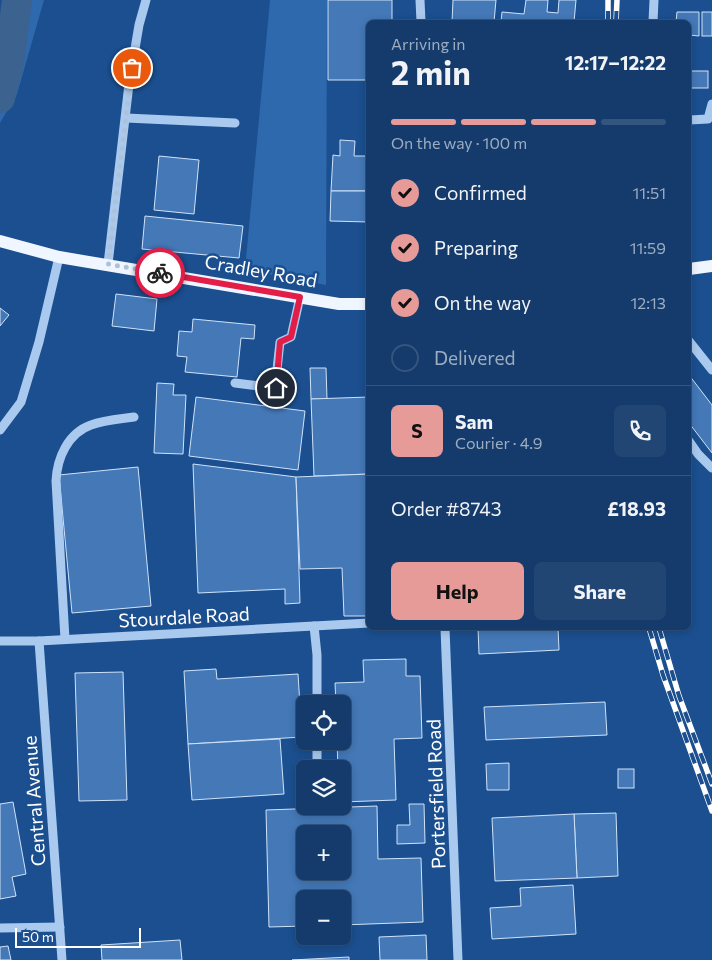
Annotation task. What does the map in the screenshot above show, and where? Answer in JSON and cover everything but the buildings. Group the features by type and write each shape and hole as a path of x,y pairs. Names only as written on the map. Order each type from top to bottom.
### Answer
{"main road":[{"name":"Cradley Road","path":"0,241 60,257 339,304 366,304"},
{"path":"691,269 712,266"}],"street":[{"path":"108,264 138,34 146,0"},
{"path":"420,0 421,20"},
{"path":"653,20 654,0"},
{"path":"691,120 708,119 712,104"},
{"path":"126,118 235,123"},
{"path":"0,430 21,402 39,342 60,257"},
{"path":"235,383 276,388 280,342 291,337 300,297"},
{"path":"691,343 712,370"},
{"path":"65,639 56,470 61,454 70,440 80,430 92,424 134,417"},
{"path":"691,444 712,468"},
{"name":"Stourdale Road","path":"0,641 39,641 366,623"},
{"path":"314,626 317,655 317,695"},
{"name":"Portersfield Road","path":"445,630 458,960"},
{"name":"Central Avenue","path":"39,641 62,960"},
{"path":"0,928 60,927"}],"shaded area":[{"path":"5,0 44,0 17,94 0,123 0,45"},
{"path":"270,0 327,0 326,285 245,270"}],"waterway":[{"path":"0,98 9,63 17,0"}],"railway":[{"path":"608,0 608,20"},
{"path":"616,20 617,0"},
{"path":"650,630 663,675 712,811"},
{"path":"660,630 679,696 712,784"}],"way so far":[{"path":"132,68 108,264 160,273"}],"route":[{"path":"160,273 300,297 291,337 280,342 276,388"}]}
